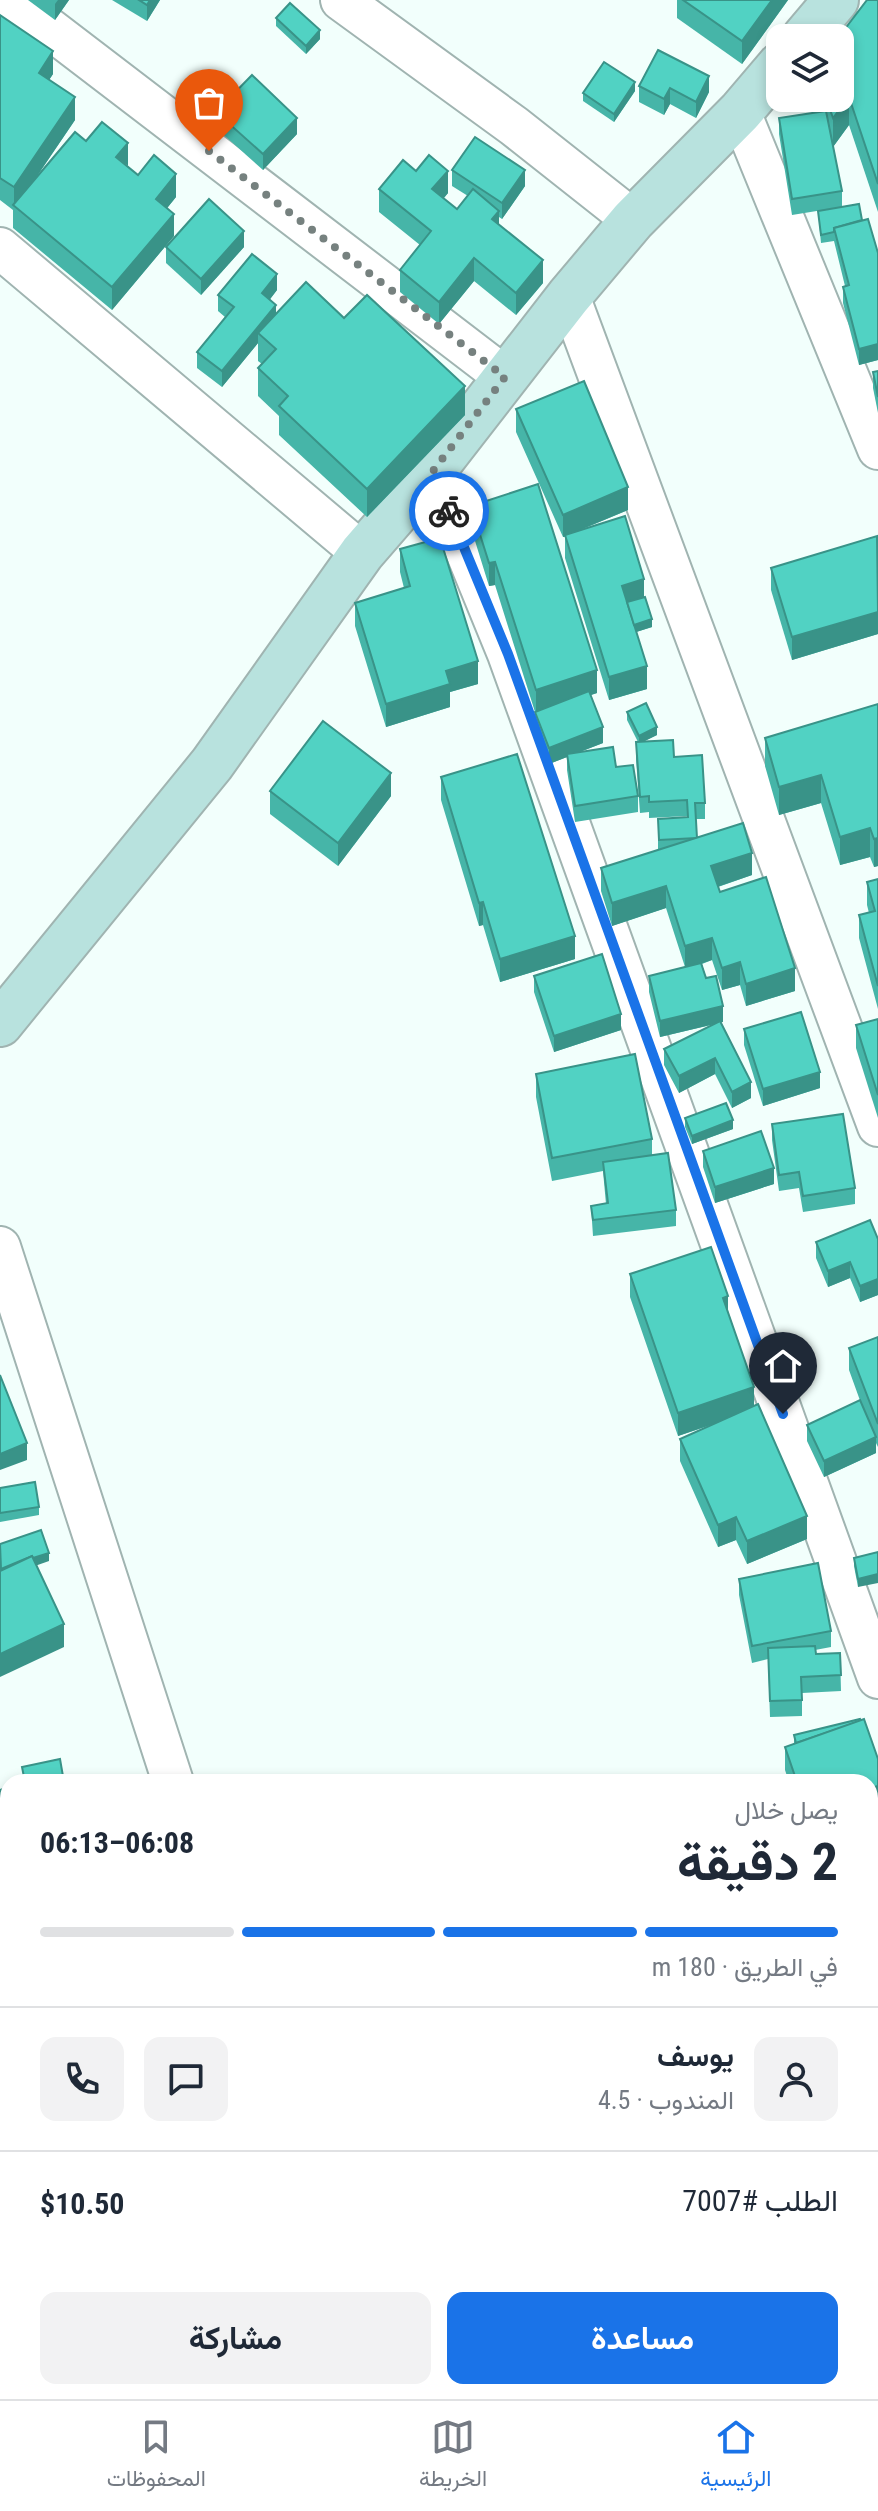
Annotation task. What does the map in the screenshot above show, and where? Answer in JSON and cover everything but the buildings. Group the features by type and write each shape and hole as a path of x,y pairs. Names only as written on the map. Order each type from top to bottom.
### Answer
{"street":[{"path":"12,0 505,377"},
{"path":"341,0 514,126 633,220"},
{"path":"816,24 836,0"},
{"path":"0,1024 212,764 362,553 433,471 569,296 633,220 766,81"},
{"path":"740,112 878,449"},
{"path":"0,248 362,553"},
{"path":"569,296 878,1126"},
{"path":"433,471 508,654 878,1678"},
{"path":"0,1247 170,1774"}],"way so far":[{"path":"209,151 505,377 433,471 449,511"}],"route":[{"path":"449,511 508,654 783,1414"}]}
